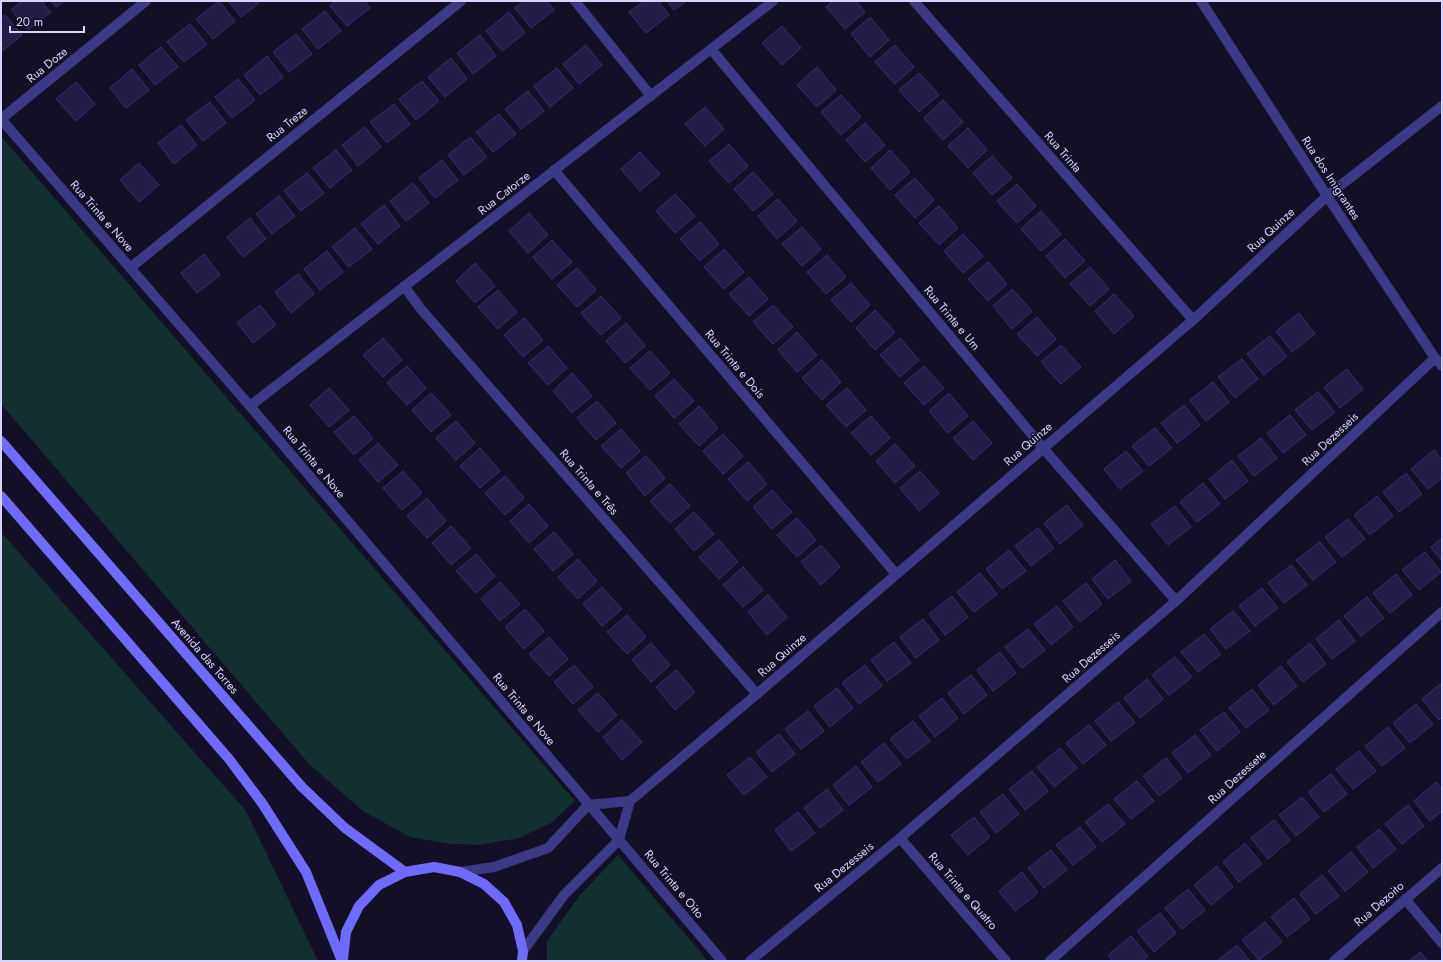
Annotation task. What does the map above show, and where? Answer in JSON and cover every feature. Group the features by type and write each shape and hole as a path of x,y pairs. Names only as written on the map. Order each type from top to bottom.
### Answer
{"main road":[{"name":"Avenida das Torres","path":"1,441 302,787 345,828 405,872"},
{"path":"1,496 229,759 258,797 306,872 342,961"},
{"path":"342,961 346,932 359,906 379,885 405,872 434,867 460,872 484,884 504,902 517,925 523,956"}],"street":[{"name":"Rua Doze","path":"1,119 146,1"},
{"name":"Rua Treze","path":"130,268 461,1"},
{"path":"575,1 651,96"},
{"name":"Rua Catorze","path":"250,406 773,1"},
{"name":"Rua Trinta","path":"914,1 1193,320"},
{"name":"Rua dos Imigrantes","path":"1201,1 1327,196 1439,362"},
{"name":"Rua Trinta e Um","path":"711,49 1043,448 1176,601"},
{"name":"Rua Quinze","path":"630,801 1193,320 1327,196 1442,106"},
{"name":"Rua Trinta e Nove","path":"1,119 250,406 588,805 605,823"},
{"name":"Rua Trinta e Dois","path":"554,170 896,574"},
{"name":"Rua Trinta e Três","path":"404,286 420,308 757,694"},
{"name":"Rua Dezesseis","path":"750,961 900,838 1176,601 1439,362"},
{"name":"Rua Dezessete","path":"1050,961 1442,612"},
{"path":"460,872 494,867 548,848 588,805 630,801 619,840 564,896 523,956"},
{"name":"Rua Trinta e Oito","path":"605,823 722,961"},
{"name":"Rua Trinta e Quatro","path":"900,838 1006,961"},
{"name":"Rua Dezoito","path":"1334,961 1442,868"},
{"path":"1405,900 1442,943"}],"green space":[{"path":"1,136 575,801 551,823 519,838 478,845 451,844 410,837 363,811 309,764 1,404"},
{"path":"1,532 246,811 318,961 1,961"},
{"path":"618,855 708,961 547,961 547,941 579,896"}],"building":[{"path":"22,1 41,1 51,12 28,30 11,10"},
{"path":"51,1 64,1 56,7"},
{"path":"219,1 235,21 213,39 196,19"},
{"path":"228,1 261,1 241,17"},
{"path":"336,1 364,1 370,8 347,26 330,6"},
{"path":"523,1 547,1 554,10 531,28 515,8"},
{"path":"644,1 658,1 669,15 646,33 629,12"},
{"path":"667,1 686,1 674,10"},
{"path":"833,1 856,1 865,12 845,29 826,7"},
{"path":"325,11 341,31 318,49 302,29"},
{"path":"509,12 525,33 502,51 486,31"},
{"path":"5,15 22,35 1,52 1,18"},
{"path":"870,17 889,40 870,57 851,34"},
{"path":"190,24 207,44 184,62 167,42"},
{"path":"782,26 801,48 782,65 762,43"},
{"path":"296,34 312,54 289,72 273,52"},
{"path":"480,35 496,56 473,74 457,53"},
{"path":"586,45 602,65 579,84 563,64"},
{"path":"895,45 914,67 895,84 875,62"},
{"path":"161,47 178,67 155,85 139,65"},
{"path":"267,56 283,77 260,95 244,75"},
{"path":"451,58 467,79 445,97 428,77"},
{"path":"817,67 836,90 817,107 797,85"},
{"path":"557,68 573,88 550,107 534,86"},
{"path":"132,69 149,90 126,108 110,88"},
{"path":"919,73 939,95 919,112 899,90"},
{"path":"238,79 255,100 232,118 215,97"},
{"path":"422,81 439,101 416,120 399,99"},
{"path":"76,82 95,104 76,121 56,99"},
{"path":"528,91 544,111 521,129 505,109"},
{"path":"841,95 861,117 841,135 821,112"},
{"path":"943,100 963,122 943,140 924,118"},
{"path":"210,102 226,123 203,141 186,120"},
{"path":"394,104 410,124 387,143 370,122"},
{"path":"705,107 724,129 705,146 685,124"},
{"path":"499,114 516,134 493,152 476,132"},
{"path":"865,123 885,145 865,162 846,140"},
{"path":"181,125 197,145 174,164 158,143"},
{"path":"365,127 381,147 358,166 342,145"},
{"path":"968,128 987,150 968,168 948,146"},
{"path":"470,137 487,157 464,175 448,155"},
{"path":"729,144 748,166 729,183 709,161"},
{"path":"336,150 352,170 330,188 313,168"},
{"path":"890,150 910,172 890,190 871,168"},
{"path":"640,152 660,174 640,191 621,169"},
{"path":"992,156 1012,178 992,195 973,173"},
{"path":"442,160 458,180 435,198 419,178"},
{"path":"139,163 159,185 139,202 120,180"},
{"path":"753,172 773,194 753,211 734,189"},
{"path":"307,173 324,193 301,211 284,191"},
{"path":"915,178 934,200 915,218 895,195"},
{"path":"413,183 429,203 406,221 390,201"},
{"path":"1017,184 1036,206 1017,223 997,201"},
{"path":"675,194 695,216 675,233 656,211"},
{"path":"279,196 295,216 272,234 256,214"},
{"path":"778,199 797,221 777,239 758,216"},
{"path":"384,205 400,226 378,244 361,224"},
{"path":"939,206 958,228 939,245 919,223"},
{"path":"1041,211 1061,234 1041,251 1021,229"},
{"path":"529,213 548,235 528,253 509,231"},
{"path":"250,218 266,239 243,257 227,237"},
{"path":"700,222 719,244 700,261 680,239"},
{"path":"802,227 821,249 802,266 782,244"},
{"path":"355,228 372,249 349,267 332,247"},
{"path":"963,234 983,256 963,273 944,251"},
{"path":"1065,239 1085,261 1065,278 1046,256"},
{"path":"552,240 572,262 552,279 533,257"},
{"path":"724,249 744,272 724,289 704,267"},
{"path":"327,251 343,272 320,290 304,269"},
{"path":"204,254 220,275 197,293 181,273"},
{"path":"827,255 846,277 826,294 807,272"},
{"path":"988,262 1007,284 988,301 968,279"},
{"path":"475,263 495,286 475,303 456,281"},
{"path":"1090,267 1109,289 1090,306 1070,284"},
{"path":"577,268 596,290 577,307 557,285"},
{"path":"298,274 314,294 291,313 275,292"},
{"path":"749,277 768,299 749,316 729,294"},
{"path":"851,283 870,305 851,322 831,300"},
{"path":"1012,289 1032,311 1012,329 993,306"},
{"path":"498,290 517,312 498,329 478,307"},
{"path":"1114,294 1134,316 1114,334 1095,311"},
{"path":"601,296 621,318 601,335 581,313"},
{"path":"260,305 276,325 253,343 237,323"},
{"path":"773,305 793,327 773,344 753,322"},
{"path":"875,310 895,332 875,350 856,328"},
{"path":"1299,313 1315,334 1292,352 1276,331"},
{"path":"1037,317 1056,339 1037,356 1017,334"},
{"path":"524,318 543,340 523,357 504,335"},
{"path":"626,323 645,346 625,363 606,341"},
{"path":"797,332 817,355 797,372 778,350"},
{"path":"1270,336 1287,356 1264,375 1247,354"},
{"path":"383,338 402,360 383,377 363,355"},
{"path":"900,338 919,360 900,377 880,355"},
{"path":"1061,345 1081,367 1061,384 1041,362"},
{"path":"548,346 567,368 548,385 528,363"},
{"path":"650,351 670,373 650,390 630,368"},
{"path":"1242,359 1258,379 1235,398 1218,377"},
{"path":"822,360 841,382 822,400 802,378"},
{"path":"407,366 426,388 407,405 387,383"},
{"path":"924,366 944,388 924,405 904,383"},
{"path":"1347,369 1363,389 1340,408 1324,387"},
{"path":"572,373 592,396 572,413 553,391"},
{"path":"674,379 694,401 674,418 655,396"},
{"path":"1213,382 1229,402 1206,421 1190,400"},
{"path":"329,388 349,410 329,427 310,405"},
{"path":"847,388 866,410 846,427 826,405"},
{"path":"1318,392 1335,412 1312,430 1295,410"},
{"path":"431,393 451,415 431,432 412,410"},
{"path":"949,393 968,416 948,433 929,411"},
{"path":"597,401 616,423 596,440 577,418"},
{"path":"1184,405 1200,425 1177,443 1161,423"},
{"path":"699,406 718,428 699,446 679,424"},
{"path":"1290,415 1306,435 1283,453 1267,433"},
{"path":"354,416 373,438 354,455 334,432"},
{"path":"871,416 890,438 871,455 851,433"},
{"path":"456,421 475,443 456,460 436,438"},
{"path":"973,421 992,443 973,460 953,438"},
{"path":"1155,428 1172,448 1149,466 1132,446"},
{"path":"621,429 640,451 621,468 601,446"},
{"path":"723,434 743,456 723,474 703,451"},
{"path":"1261,438 1277,458 1254,476 1238,456"},
{"path":"378,443 398,465 378,482 359,460"},
{"path":"895,444 915,466 895,483 876,461"},
{"path":"480,448 500,471 480,488 460,466"},
{"path":"1434,450 1442,460 1442,478 1428,489 1411,469"},
{"path":"1126,451 1143,471 1120,489 1104,469"},
{"path":"646,456 665,478 645,496 626,473"},
{"path":"1232,460 1248,481 1225,499 1209,479"},
{"path":"748,462 767,484 747,501 728,479"},
{"path":"403,471 422,493 402,510 383,488"},
{"path":"920,471 939,493 919,511 900,488"},
{"path":"1406,473 1422,494 1399,512 1383,492"},
{"path":"505,476 524,498 505,515 485,493"},
{"path":"1203,483 1220,504 1197,522 1180,502"},
{"path":"670,484 690,506 670,523 650,501"},
{"path":"772,490 792,512 772,529 753,507"},
{"path":"1377,496 1393,516 1370,535 1354,515"},
{"path":"427,498 446,521 427,538 407,516"},
{"path":"529,504 548,526 529,543 510,521"},
{"path":"1067,505 1083,525 1060,544 1044,523"},
{"path":"1175,506 1191,527 1168,545 1151,524"},
{"path":"694,512 714,534 694,551 675,529"},
{"path":"797,518 816,540 797,557 777,535"},
{"path":"1348,519 1365,539 1342,557 1325,537"},
{"path":"451,526 471,548 451,565 432,543"},
{"path":"1038,528 1054,548 1031,566 1015,546"},
{"path":"554,532 573,554 553,571 534,549"},
{"path":"1442,538 1442,561 1431,547"},
{"path":"719,540 738,562 719,579 699,557"},
{"path":"1320,542 1336,562 1313,580 1296,560"},
{"path":"821,545 840,567 821,585 801,562"},
{"path":"1009,550 1026,571 1002,589 986,569"},
{"path":"1425,552 1441,572 1419,590 1402,570"},
{"path":"476,554 495,576 476,593 456,571"},
{"path":"578,559 597,581 578,599 558,577"},
{"path":"1115,560 1131,581 1108,599 1092,579"},
{"path":"1291,565 1307,585 1284,603 1268,583"},
{"path":"743,567 763,590 743,607 723,585"},
{"path":"980,573 997,594 974,612 957,592"},
{"path":"1396,574 1412,595 1390,613 1373,593"},
{"path":"500,582 520,604 500,621 481,599"},
{"path":"1086,583 1102,604 1080,622 1063,601"},
{"path":"602,587 622,609 602,626 583,604"},
{"path":"1262,588 1278,608 1255,626 1239,606"},
{"path":"768,595 787,617 767,635 748,612"},
{"path":"952,596 968,617 945,635 929,614"},
{"path":"1367,597 1384,618 1361,636 1344,616"},
{"path":"1057,606 1073,627 1051,645 1034,624"},
{"path":"525,609 544,631 524,649 505,627"},
{"path":"1233,611 1250,631 1226,649 1210,629"},
{"path":"627,615 646,637 627,654 607,632"},
{"path":"923,619 939,640 916,658 900,637"},
{"path":"1339,620 1355,641 1332,659 1316,639"},
{"path":"1028,629 1045,650 1022,668 1005,647"},
{"path":"1204,634 1221,654 1198,672 1181,652"},
{"path":"549,637 568,659 549,676 529,654"},
{"path":"894,642 911,663 887,681 871,660"},
{"path":"651,643 670,665 651,682 632,660"},
{"path":"1310,643 1326,664 1303,682 1287,662"},
{"path":"1000,652 1016,673 993,691 977,670"},
{"path":"1175,657 1192,677 1169,695 1152,675"},
{"path":"574,665 593,687 573,704 554,682"},
{"path":"865,665 882,686 859,704 842,683"},
{"path":"1281,666 1297,686 1274,705 1258,685"},
{"path":"676,670 695,692 675,710 656,687"},
{"path":"971,675 987,695 964,714 948,693"},
{"path":"1147,679 1163,699 1140,718 1124,698"},
{"path":"1442,683 1442,717 1439,720 1422,699"},
{"path":"837,688 853,708 830,727 814,706"},
{"path":"1252,689 1269,710 1246,728 1229,708"},
{"path":"598,693 617,715 598,732 578,710"},
{"path":"942,698 958,718 935,737 919,716"},
{"path":"1118,702 1135,723 1111,741 1095,721"},
{"path":"1416,704 1433,724 1410,743 1393,723"},
{"path":"808,711 824,731 801,749 785,729"},
{"path":"1224,712 1240,732 1217,751 1200,730"},
{"path":"622,720 642,742 622,760 603,737"},
{"path":"913,721 930,741 907,759 890,739"},
{"path":"1089,725 1106,745 1083,764 1066,743"},
{"path":"1388,727 1405,748 1382,766 1365,746"},
{"path":"779,734 795,754 772,772 756,752"},
{"path":"1195,735 1211,755 1188,773 1172,753"},
{"path":"884,743 901,764 878,782 861,762"},
{"path":"1060,748 1077,768 1054,787 1037,767"},
{"path":"1359,751 1376,771 1353,789 1336,769"},
{"path":"750,757 767,777 744,795 727,775"},
{"path":"1166,758 1182,778 1159,796 1143,776"},
{"path":"856,766 872,787 849,805 833,785"},
{"path":"1032,771 1048,791 1025,810 1009,789"},
{"path":"1331,774 1347,794 1324,812 1308,792"},
{"path":"1137,781 1154,801 1131,819 1114,799"},
{"path":"1436,782 1442,789 1442,811 1430,821 1414,801"},
{"path":"827,789 843,810 820,828 804,808"},
{"path":"1003,794 1019,814 996,833 980,812"},
{"path":"1302,797 1319,817 1296,836 1279,815"},
{"path":"1108,804 1125,824 1102,842 1085,822"},
{"path":"1408,805 1424,826 1402,844 1385,824"},
{"path":"798,812 815,833 791,851 775,830"},
{"path":"974,817 990,837 968,855 951,835"},
{"path":"1274,820 1290,840 1268,859 1251,838"},
{"path":"1080,827 1096,847 1073,865 1056,845"},
{"path":"1379,829 1396,849 1373,868 1357,847"},
{"path":"1245,843 1262,864 1239,882 1223,862"},
{"path":"1051,850 1067,870 1044,888 1028,868"},
{"path":"1351,852 1368,872 1345,891 1328,871"},
{"path":"1217,866 1233,887 1211,905 1194,885"},
{"path":"1022,872 1038,893 1015,911 999,891"},
{"path":"1322,875 1339,896 1316,914 1300,894"},
{"path":"1188,889 1205,910 1182,929 1165,908"},
{"path":"1294,898 1310,919 1287,937 1271,917"},
{"path":"1160,913 1176,933 1154,952 1137,931"},
{"path":"1265,922 1282,942 1259,960 1242,940"},
{"path":"1131,936 1148,956 1142,961 1113,961 1108,955"},
{"path":"1237,945 1250,961 1217,961"},
{"path":"1420,952 1428,961 1409,961"}]}
